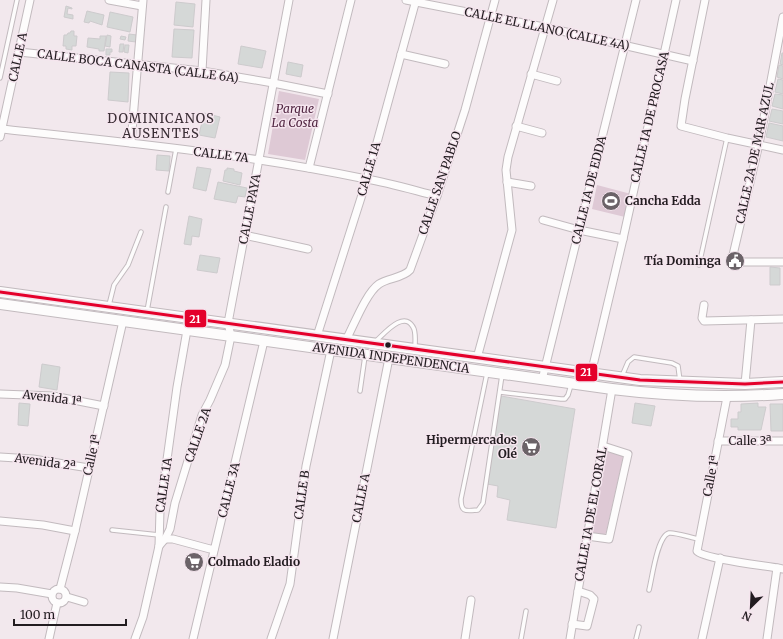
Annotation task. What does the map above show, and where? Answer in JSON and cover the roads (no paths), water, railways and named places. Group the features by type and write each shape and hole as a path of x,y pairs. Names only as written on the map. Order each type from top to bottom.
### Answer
{"main road":[{"name":"AVENIDA INDEPENDENCIA","path":"0,292 622,378 745,384 783,382"},
{"name":"AVENIDA INDEPENDENCIA","path":"0,304 612,390 665,395 727,397 783,394"},
{"path":"368,355 374,344"},
{"path":"438,365 440,353"},
{"path":"706,383 706,396"}],"street":[{"name":"CALLE A","path":"0,137 30,0"},
{"path":"109,0 143,3 131,143"},
{"path":"202,71 206,0"},
{"name":"CALLE PAYA","path":"228,324 289,0"},
{"path":"310,168 351,0"},
{"name":"CALLE EL LLANO (CALLE 4A)","path":"406,0 544,27 692,61"},
{"name":"CALLE SAN PABLO","path":"346,340 364,304 375,288 380,284 410,270 437,196 464,110 495,0"},
{"path":"477,358 512,232 506,164 544,27 553,0"},
{"name":"CALLE 1A DE EDDA","path":"542,380 636,0"},
{"name":"CALLE 1A DE PROCASA","path":"590,374 676,0"},
{"path":"704,0 681,126 783,150"},
{"name":"CALLE 1A","path":"317,336 367,179 415,1"},
{"name":"CALLE 2A DE MAR AZUL","path":"783,17 759,144 733,255 735,261 738,262 783,262"},
{"name":"CALLE BOCA CANASTA (CALLE 6A)","path":"19,52 138,63 202,71 328,94"},
{"path":"401,54 444,64"},
{"path":"531,74 557,81"},
{"path":"516,126 542,133"},
{"name":"CALLE 7A","path":"2,129 131,143 259,160 367,179 437,196"},
{"path":"507,182 531,186"},
{"path":"543,220 579,230 622,239"},
{"path":"244,235 308,249"},
{"path":"704,305 702,318 704,320 783,319"},
{"path":"745,384 751,320"},
{"name":"Calle 1ª","path":"60,589 124,321"},
{"name":"CALLE 2A","path":"162,537 170,529 175,503 202,414 210,400 225,365 231,336 228,324"},
{"name":"CALLE 1A","path":"135,639 143,617 162,537 160,510 177,387 187,330"},
{"name":"CALLE 3A","path":"193,639 264,341"},
{"name":"CALLE B","path":"271,639 290,584 306,466 330,350"},
{"name":"CALLE A","path":"334,639 389,358"},
{"name":"CALLE 1A DE EL CORAL","path":"570,639 612,390"},
{"name":"Avenida 1ª","path":"0,394 53,396 104,406"},
{"name":"Calle 1ª","path":"720,558 700,554 697,550 727,397"},
{"name":"Calle 3ª","path":"718,441 783,441"},
{"path":"587,536 609,539 628,454 603,446"},
{"name":"Avenida 2ª","path":"0,457 41,460 89,468"},
{"path":"0,521 43,525 75,531"},
{"path":"162,537 214,549"},
{"path":"702,639 720,558 780,569 767,639"},
{"path":"0,587 52,594"},
{"path":"52,594 56,589 60,589 66,593 67,597 84,602"},
{"path":"572,624 587,626 594,599 590,595 578,591"},
{"path":"52,594 52,598 57,603"},
{"path":"57,603 63,602 67,597"},
{"path":"465,639 471,600"},
{"path":"49,639 57,603"}],"lane":[{"path":"0,78 17,0"},
{"path":"699,265 727,138"},
{"path":"168,192 176,149"},
{"path":"147,312 166,207"},
{"path":"109,306 114,285 128,265 141,232"},
{"path":"374,344 393,324 400,321 406,322 412,326 414,331 415,350"},
{"path":"360,391 368,355"},
{"path":"622,378 628,362 634,357 672,363 678,366 680,372 680,382"},
{"path":"487,372 461,499 461,507 463,510 478,510 483,503 502,374"},
{"path":"500,392 565,399 572,384"},
{"path":"112,530 162,537"},
{"path":"649,590 659,546 665,535 670,533 699,539"},
{"path":"521,639 526,611"},
{"path":"636,639 639,627"}],"place":[{"name":"Cancha Edda","path":"611,201"},
{"name":"Tía Dominga","path":"735,261"},
{"name":"Hipermercados Olé","path":"531,447"},
{"name":"Colmado Eladio","path":"194,562"}],"district":[{"name":"DOMINICANOS AUSENTES","path":"161,126"}],"park label":[{"name":"Parque La Costa","path":"295,116"}]}
